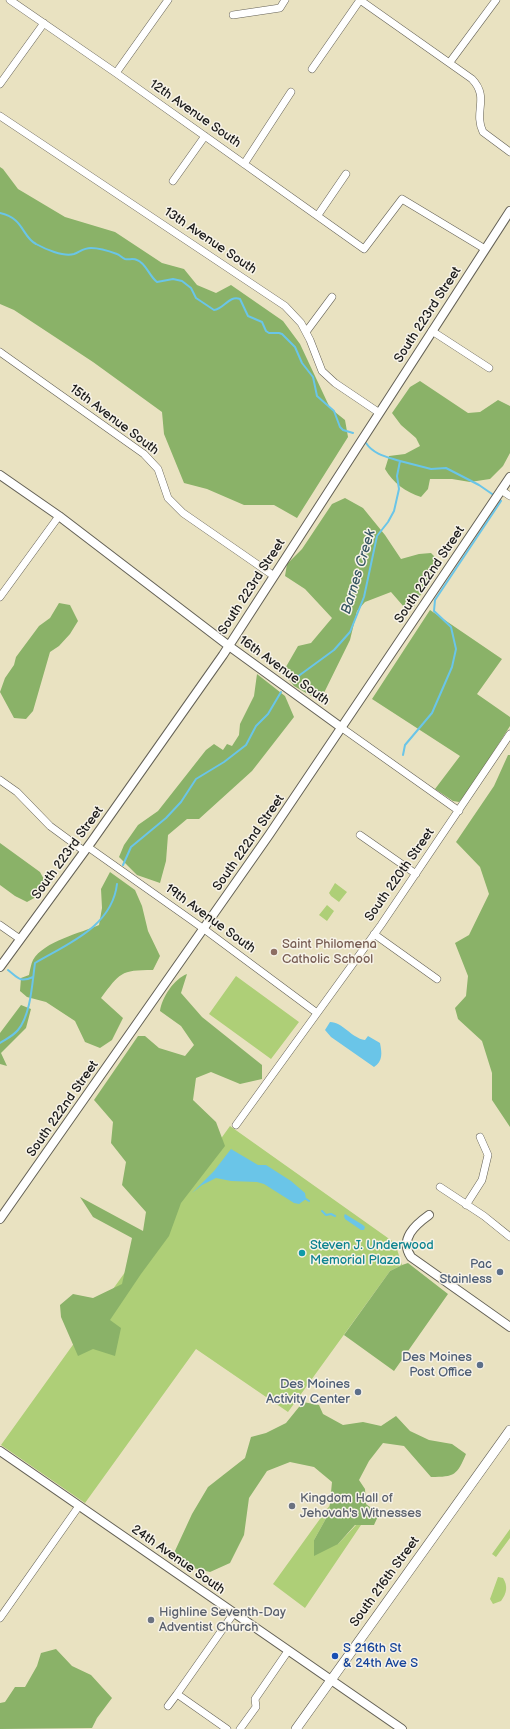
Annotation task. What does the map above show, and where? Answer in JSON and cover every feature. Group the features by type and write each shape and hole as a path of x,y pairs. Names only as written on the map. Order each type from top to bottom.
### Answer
{"main road":[{"name":"South 216th Street","path":"296,1729 510,1430"}],"street":[{"name":"12th Avenue South","path":"10,0 318,215 364,249 402,199 485,249"},
{"path":"116,73 168,0"},
{"path":"233,15 280,8 285,0"},
{"path":"312,70 360,0 469,76 480,89 482,97 480,122 483,132 510,152"},
{"path":"450,62 496,0"},
{"path":"0,84 44,23"},
{"path":"244,164 292,92"},
{"name":"13th Avenue South","path":"0,116 285,306 298,319 306,332 318,363 328,377 378,412"},
{"path":"173,181 205,136"},
{"path":"318,215 346,174"},
{"name":"South 223rd Street","path":"0,967 86,849 229,646 378,412 510,212"},
{"path":"306,332 332,297"},
{"path":"432,331 489,368"},
{"name":"15th Avenue South","path":"0,352 144,454 158,469 168,498 173,505 274,576"},
{"name":"16th Avenue South","path":"0,475 59,516 229,646 459,811"},
{"name":"South 222nd Street","path":"0,1219 204,929 342,728 510,477"},
{"path":"501,490 510,496"},
{"path":"0,597 59,516"},
{"name":"South 220th Street","path":"236,1125 374,934 510,734"},
{"name":"19th Avenue South","path":"0,780 17,792 50,826 204,929 317,1013"},
{"path":"360,835 416,874"},
{"path":"0,925 20,939"},
{"path":"374,934 438,979"},
{"path":"466,1205 482,1180 488,1155 480,1137"},
{"path":"440,1187 484,1216 510,1237"},
{"path":"429,1214 420,1221 411,1232 406,1244 406,1250 412,1257 510,1328"},
{"name":"24th Avenue South","path":"0,1452 402,1729"},
{"path":"0,1618 78,1506"},
{"path":"168,1706 234,1613"},
{"path":"240,1729 256,1707 255,1699 288,1651"},
{"path":"177,1694 227,1729"}],"green space":[{"path":"0,167 18,189 65,217 115,232 162,263 184,269 197,285 216,293 231,285 283,321 300,344 330,408 345,420 348,437 297,518 274,505 244,505 207,489 184,483 164,434 162,412 93,362 14,310 0,304"},
{"path":"420,381 468,413 480,412 498,400 510,406 510,453 503,466 490,479 470,482 452,479 430,479 428,489 421,497 400,486 388,474 385,469 389,456 405,454 420,446 416,438 401,425 392,413 410,387"},
{"path":"345,498 363,508 385,535 401,559 419,554 431,553 440,562 414,606 404,607 391,592 365,602 357,611 350,640 320,701 294,686 283,672 298,646 311,643 332,618 305,589 285,576 287,564 302,549 332,504"},
{"path":"59,603 70,605 78,621 70,634 59,646 50,652 33,711 26,719 14,718 0,692 5,678 14,665 16,657 39,626 50,618"},
{"path":"430,610 502,659 477,694 510,717 510,726 468,792 459,802 453,801 435,789 460,756 372,699"},
{"path":"257,674 285,696 294,717 252,771 199,819 187,819 168,835 166,861 160,883 137,875 119,857 124,845 138,825 158,811 206,750 214,744 223,750 227,744 232,746 239,735 240,724 254,696"},
{"path":"508,755 510,755 510,1127 492,1100 492,1073 482,1041 458,1019 455,1008 466,996 468,976 455,943 469,935 489,894 480,867 456,842 494,786"},
{"path":"0,843 40,872 46,883 36,897 27,902 15,896 0,885"},
{"path":"110,872 135,890 142,906 148,931 160,956 153,970 127,972 112,983 101,998 123,1018 112,1040 100,1048 85,1042 75,1021 46,1002 27,997 20,991 21,978 29,975 32,962 38,953 63,938 99,925 102,908 101,889"},
{"path":"335,883 347,892 339,902 329,893"},
{"path":"327,905 334,911 327,921 319,915"},
{"path":"187,974 181,993 202,1017 262,1065 262,1079 240,1084 211,1072 196,1078 193,1100 216,1122 225,1146 181,1203 169,1236 110,1320 121,1328 115,1356 93,1349 78,1356 61,1317 60,1305 73,1294 93,1298 122,1284 132,1238 93,1217 80,1197 143,1231 146,1212 122,1185 126,1162 111,1143 113,1122 94,1100 138,1036 145,1036 159,1048 185,1056 194,1045 181,1026 160,1011 163,1000 169,989 182,976"},
{"path":"236,976 299,1022 271,1059 209,1014"},
{"path":"21,1005 31,1009 26,1028 1,1053 7,1066 0,1064 0,1033"},
{"path":"230,1126 395,1243 402,1265 390,1271 288,1412 196,1349 85,1503 1,1445"},
{"path":"408,1263 448,1294 394,1371 344,1335 390,1271"},
{"path":"303,1402 319,1405 323,1414 343,1425 363,1422 381,1426 396,1416 410,1431 429,1440 452,1444 466,1454 457,1471 454,1473 445,1476 431,1477 404,1446 383,1443 369,1461 359,1480 365,1489 366,1504 379,1514 374,1525 355,1525 338,1544 314,1556 314,1540 329,1513 332,1482 314,1467 290,1462 267,1471 249,1498 244,1535 230,1563 210,1572 189,1567 174,1553 192,1514 208,1487 245,1458 251,1437 266,1433 286,1423"},
{"path":"330,1505 329,1513 314,1540 338,1544 356,1525 361,1525 305,1608 273,1584"},
{"path":"510,1529 510,1538 496,1557 492,1554"},
{"path":"498,1577 503,1578 506,1584 506,1590 501,1601 493,1604 490,1599"},
{"path":"56,1649 72,1666 91,1675 112,1698 97,1718 92,1728 0,1729 0,1703 5,1702 15,1687 25,1687 37,1666 41,1653"}],"water":[{"path":"330,1022 339,1025 360,1039 365,1040 368,1036 380,1043 381,1056 377,1065 374,1067 331,1037 325,1030"},
{"path":"231,1149 258,1165 266,1165 291,1181 305,1193 306,1199 299,1204 294,1203 264,1184 216,1178 202,1185 192,1193 214,1171"},
{"path":"345,1214 363,1225 365,1227 364,1230 361,1230 345,1219"}],"waterway":[{"name":"Barnes Creek","path":"0,213 8,215 14,219 31,241 54,252 70,255 86,249 94,248 118,254 125,259 137,260 143,264 157,282 173,279 182,281 191,288 196,298 214,310 218,309 230,300 236,298 240,299 248,316 262,322 266,331 269,333 282,334 295,347 302,363 313,377 317,396 334,411 340,427 343,430 353,433"},
{"name":"Barnes Creek","path":"293,680 334,650 350,632 364,597 377,536 388,522 394,511 399,489 397,476 400,461 377,453 366,443"},
{"path":"400,461 431,469 446,468 479,485 495,496"},
{"path":"403,755 405,745 432,713 452,667 456,649 451,627 434,611 435,600 501,501 499,499"},
{"name":"Barnes Creek","path":"123,865 131,847 166,818 181,802 196,779 224,762 246,745 256,726 268,714 281,692"},
{"name":"Barnes Creek","path":"0,1043 12,1036 18,1030 26,1016 35,963 74,941 97,923 107,912 113,899 117,884"},
{"path":"8,970 22,980 33,977"},
{"path":"322,1211 326,1215 331,1214 335,1216"}],"place":[{"name":"Saint Philomena Catholic School","path":"274,952"},
{"name":"Steven J. Underwood Memorial Plaza","path":"302,1253"},
{"name":"Pac Stainless","path":"500,1272"},
{"name":"Des Moines Post Office","path":"480,1365"},
{"name":"Des Moines Activity Center","path":"358,1392"},
{"name":"Kingdom Hall of Jehovah's Witnesses","path":"292,1506"},
{"name":"Highline Seventh-Day Adventist Church","path":"151,1620"},
{"name":"S 216th St & 24th Ave S","path":"335,1656"}]}
